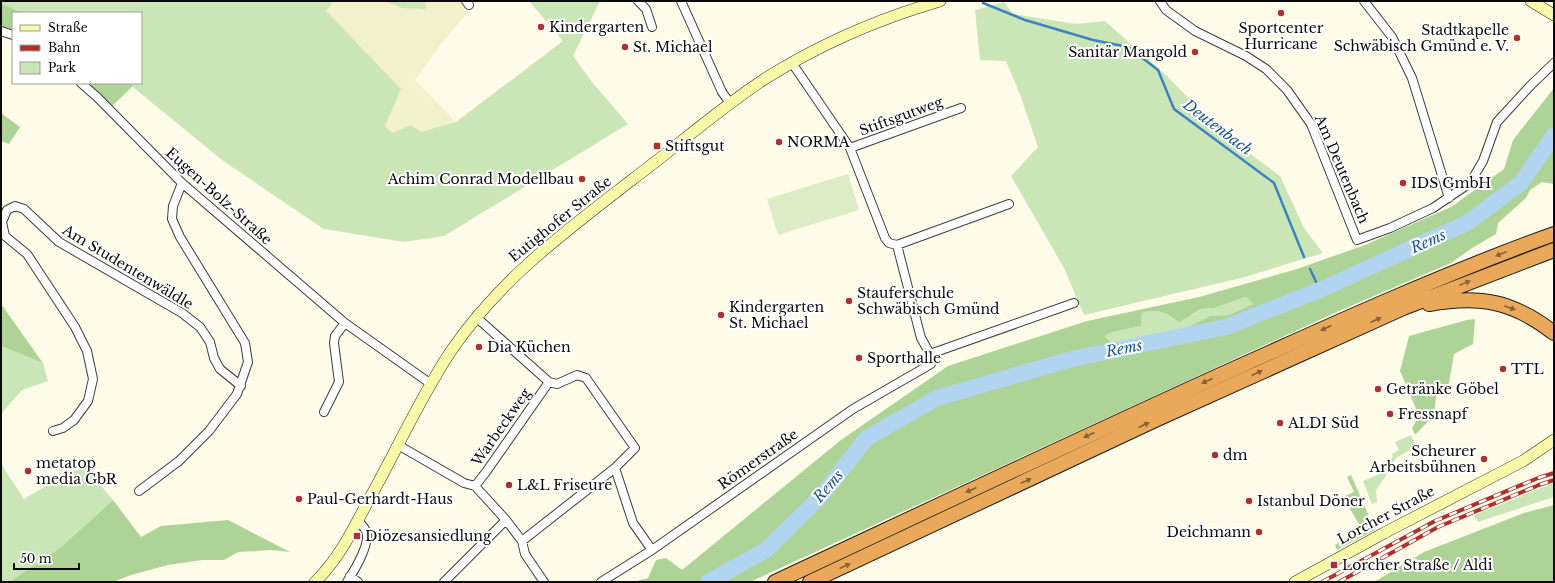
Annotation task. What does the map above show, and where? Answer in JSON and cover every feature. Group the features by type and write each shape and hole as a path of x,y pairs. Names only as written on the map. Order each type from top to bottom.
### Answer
{"highway":[{"path":"775,582 1105,427 1361,312 1479,262 1554,234"},
{"path":"810,582 1153,421 1403,308 1554,250"},
{"path":"1403,308 1444,301 1470,299 1492,302 1522,312 1554,333"}],"street":[{"path":"638,1 646,9 652,27"},
{"path":"681,1 719,86 730,104"},
{"name":"Eutighofer Straße","path":"315,582 336,559 431,384 451,351 476,317 502,288 533,258 730,104 766,79 792,63 842,37 884,18 940,1"},
{"name":"Am Deutenbach","path":"1160,1 1166,10 1195,31 1246,56 1266,70 1287,90 1311,124 1357,240 1397,225 1433,208 1470,183 1478,172 1483,161 1497,122 1530,86 1554,63"},
{"path":"1364,1 1392,37 1412,78 1449,198"},
{"path":"1531,1 1554,16"},
{"path":"1,31 12,35"},
{"name":"Stiftsgutweg","path":"792,63 850,148 885,238 889,244 897,245"},
{"name":"Eugen-Bolz-Straße","path":"82,84 102,102 182,183 344,323 431,384"},
{"name":"Stiftsgutweg","path":"850,148 961,108"},
{"path":"139,491 178,460 208,431 237,394 248,362 245,344 180,237 172,219 173,206 182,183"},
{"path":"932,358 920,338 897,245 1009,204"},
{"name":"Am Studentenwäldle","path":"53,431 64,428 74,420 88,400 93,379 87,351 75,327 27,254 5,236 2,222 7,210 15,206 24,209 59,242 182,313 200,327 210,342 214,358 220,369 241,386"},
{"name":"Römerstraße","path":"601,582 652,550 853,409 931,364 932,358 1074,303"},
{"path":"476,317 548,382 557,384 577,376 586,378 635,448 615,468 522,541"},
{"path":"324,412 339,382 334,343 335,336 344,323"},
{"name":"Warbeckweg","path":"474,486 486,472 548,382"},
{"name":"Lorcher Straße","path":"1295,582 1384,533 1523,461 1554,440"},
{"path":"398,445 464,483 474,486 506,520 522,541 526,554 544,582"},
{"path":"615,468 633,523 652,550"},
{"path":"358,520 366,532 367,540 349,579 358,582"},
{"path":"444,582 506,520"}],"green space":[{"path":"1,1 334,1 326,11 401,89 385,126 392,133 411,125 421,132 456,122 563,41 529,1 600,1 573,56 592,82 628,124 444,236 404,242 324,229 222,160 129,84 142,84 142,12 20,12 1,3"},
{"path":"334,1 385,1 402,8 425,1 460,1 468,12 444,40 415,80 456,122 421,132 411,125 391,134 385,126 325,11"},
{"path":"385,1 425,1 426,9 402,8"},
{"path":"1004,2 1013,14 1076,24 1105,21 1167,76 1223,134 1280,176 1304,228 1323,253 1245,277 1084,315 1064,268 1011,176 1038,147 1021,97 1006,61 980,60 975,10"},
{"path":"1,3 20,12 12,12 12,30 9,28 1,27"},
{"path":"86,84 130,84 133,86 111,107"},
{"path":"1554,88 1554,184 1542,182 1530,190 1526,198 1498,223 1496,234 1472,248 1451,263 1339,311 750,582 633,582 648,578 656,560 666,558 682,570 841,440 948,366 1087,321 1199,297 1297,269 1365,245 1451,207 1504,169 1513,140","holes":["1246,297 1253,304 1229,315 1210,316 1176,333 1148,335 1113,344 1104,336 1113,332 1141,326 1142,313 1158,311 1170,315 1179,322 1201,309 1214,308"]},
{"path":"1,113 20,127 9,144 1,141"},
{"path":"848,174 859,210 778,235 767,199"},
{"path":"1246,297 1253,304 1229,315 1210,316 1176,333 1148,335 1113,344 1103,336 1113,332 1141,326 1142,313 1155,310 1192,315 1201,309 1214,308"},
{"path":"1,304 43,363 1,346"},
{"path":"1475,319 1473,344 1454,354 1449,383 1437,391 1434,415 1415,435 1412,428 1419,416 1400,371 1409,336"},
{"path":"1,346 43,363 48,381 22,390 1,414"},
{"path":"1411,435 1416,447 1396,458 1376,490 1377,502 1372,504 1363,481 1385,472 1381,463 1393,457 1392,454 1399,450 1395,442"},
{"path":"1,464 24,499 59,478 85,467 113,500 60,548 9,582 1,582"},
{"path":"1351,475 1375,530 1337,550 1335,545 1362,529 1343,497 1354,492 1347,477"},
{"path":"1554,483 1554,497 1478,522 1474,515"},
{"path":"113,500 141,537 161,526 228,520 290,552 271,550 238,552 224,560 202,560 168,565 131,575 113,582 9,582 60,548"},
{"path":"1554,505 1554,582 1374,582 1424,552 1524,513"}],"waterway":[{"name":"Deutenbach","path":"983,3 1025,20 1093,40 1128,47 1158,70 1174,109 1274,183 1304,257"},
{"name":"Rems","path":"708,582 766,550 820,497 867,438 937,398 1072,359 1226,327 1320,290 1467,223 1521,183 1554,135"},
{"name":"Deutenbach","path":"1310,269 1320,290"}],"railway":[{"path":"1322,582 1435,521 1538,478 1554,473"},
{"path":"1339,582 1438,527 1554,480"}],"place":[{"name":"Sportcenter Hurricane","path":"1281,13"},
{"name":"Kindergarten","path":"541,27"},
{"name":"Stadtkapelle Schwäbisch Gmünd e. V.","path":"1517,38"},
{"name":"St. Michael","path":"625,47"},
{"name":"Sanitär Mangold","path":"1195,52"},
{"name":"NORMA","path":"779,142"},
{"name":"Stiftsgut","path":"657,146"},
{"name":"Achim Conrad Modellbau","path":"582,179"},
{"name":"IDS GmbH","path":"1403,183"},
{"name":"Stauferschule Schwäbisch Gmünd","path":"849,301"},
{"name":"Kindergarten St. Michael","path":"721,315"},
{"name":"Dia Küchen","path":"479,347"},
{"name":"Sporthalle","path":"859,358"},
{"name":"TTL","path":"1503,369"},
{"name":"Getränke Göbel","path":"1378,389"},
{"name":"Fressnapf","path":"1390,414"},
{"name":"ALDI Süd","path":"1280,423"},
{"name":"dm","path":"1215,455"},
{"name":"Scheurer Arbeitsbühnen","path":"1484,459"},
{"name":"metatop media GbR","path":"28,471"},
{"name":"L&L Friseure","path":"509,485"},
{"name":"Paul-Gerhardt-Haus","path":"299,499"},
{"name":"Istanbul Döner","path":"1249,501"},
{"name":"Deichmann","path":"1259,532"},
{"name":"Diözesansiedlung","path":"357,536"},
{"name":"Lorcher Straße / Aldi","path":"1334,565"}]}
